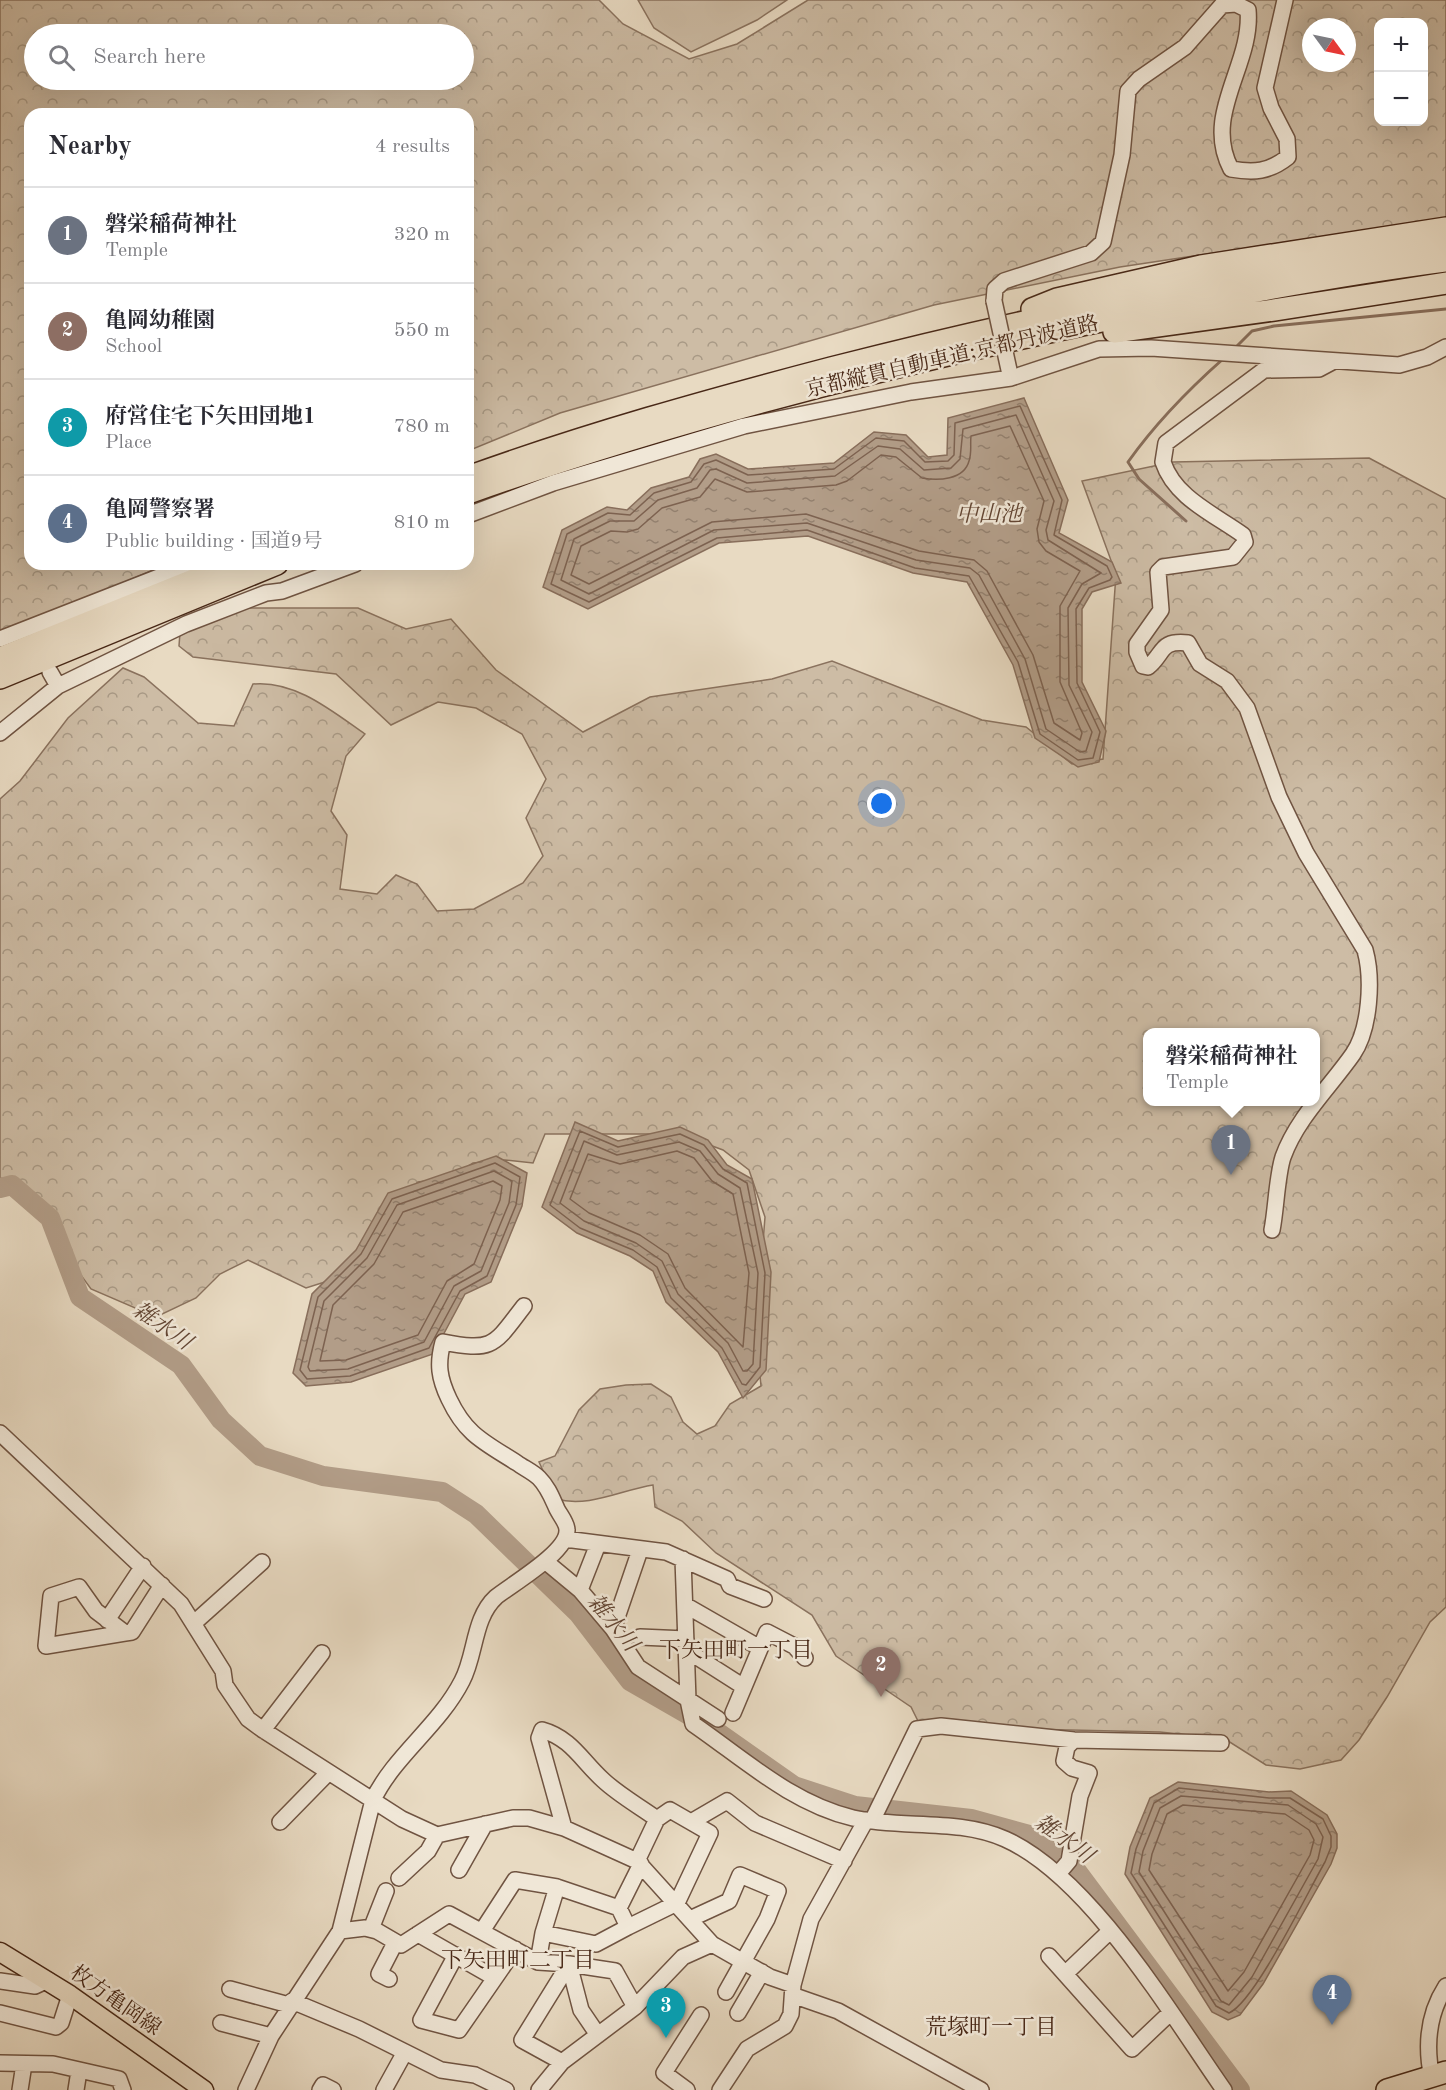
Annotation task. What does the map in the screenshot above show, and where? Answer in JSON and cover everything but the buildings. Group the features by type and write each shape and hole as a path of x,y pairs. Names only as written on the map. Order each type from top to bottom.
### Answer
{"highway":[{"path":"976,332 1057,299 1190,269 1322,246 1446,228"},
{"name":"京都縦貫自動車道;京都丹波道路","path":"474,475 657,416 976,332 1132,298 1440,254"},
{"name":"京都縦貫自動車道;京都丹波道路","path":"474,491 661,431 846,380 1135,314 1440,254"},
{"path":"846,380 1064,338 1274,310 1446,283"},
{"path":"0,658 217,570"},
{"path":"0,678 262,570"},
{"path":"1387,2090 1439,2075"}],"main road":[{"name":"枚方亀岡線","path":"0,1952 48,1980 204,2090"}],"street":[{"path":"1010,374 994,301 995,289 1004,281 1091,253 1103,242 1122,155 1128,91 1139,79 1185,47 1222,5 1236,4 1248,10 1250,31 1230,86 1221,122 1223,154 1231,169 1251,173 1275,168 1288,157 1287,139 1271,108 1265,88 1285,0"},
{"path":"474,513 553,483 744,426 1010,374 1099,349 1151,348 1399,365 1427,357 1446,347"},
{"path":"1320,1097 1359,1042 1370,988 1370,967 1365,950 1306,853 1280,797 1247,708 1235,689 1200,664 1188,643 1175,641 1166,646 1148,667 1143,666 1139,660 1137,644 1161,610 1158,572 1163,567 1233,557 1245,542 1243,535 1200,508 1182,492 1162,462 1166,443 1264,370 1319,369 1334,361"},
{"path":"0,639 34,630 178,570"},
{"path":"0,733 58,686 186,624 266,593 282,591 331,571"},
{"path":"50,672 58,686"},
{"path":"1272,1230 1283,1158 1315,1106"},
{"path":"246,2090 271,2036 340,1931 373,1800 380,1785 443,1713 456,1693 466,1674 482,1618 495,1598 544,1561 565,1539 567,1528 548,1489 538,1477 478,1439 464,1426 442,1385 438,1363 443,1342 475,1348 498,1340 524,1306"},
{"path":"0,1433 162,1585 194,1623 223,1671 225,1686 248,1719 263,1730 402,1819 437,1835 513,1818 529,1818 564,1828 639,1863 712,1944 981,2090"},
{"path":"565,1539 666,1552 727,1579 730,1586 764,1599"},
{"path":"580,1590 598,1544"},
{"path":"613,1629 640,1550"},
{"path":"683,1559 688,1700 693,1724 782,1788 819,1807 869,1821 975,1830 1004,1838 1031,1853 1058,1874 1110,1931 1224,2090"},
{"path":"544,1561 580,1590 613,1629 638,1667 718,1719"},
{"path":"194,1623 262,1562"},
{"path":"107,1620 143,1566"},
{"path":"125,1633 96,1611 79,1587 51,1596 46,1646 132,1632 162,1585"},
{"path":"685,1605 760,1648"},
{"path":"733,1713 767,1632 794,1646 805,1658"},
{"path":"640,1637 686,1645 744,1687"},
{"path":"263,1730 322,1653"},
{"path":"720,2090 747,2049 785,2026 791,2014 794,1990 811,1919 869,1821 916,1729 941,1726 1074,1740 1221,1743"},
{"path":"564,1828 539,1738 542,1730 558,1735 580,1754 603,1780 657,1819"},
{"path":"1058,1874 1069,1861 1080,1796 1089,1773 1072,1768 1064,1761 1067,1747 1074,1740"},
{"path":"280,1822 328,1773"},
{"path":"691,1822 727,1801 755,1823 844,1860"},
{"path":"543,1933 596,1944 677,1904 710,1833 670,1810 657,1819 619,1908"},
{"path":"459,1870 485,1824"},
{"path":"399,1878 428,1851 437,1835"},
{"path":"690,1919 729,1901 740,1875 778,1891 767,1919 726,1992"},
{"path":"482,1931 515,1880 557,1887 619,1908 628,1927"},
{"path":"538,1962 543,1933 557,1887"},
{"path":"371,1929 386,1891"},
{"path":"340,1931 371,1929 401,1945 449,1914 538,1962 615,1971 636,2007"},
{"path":"1065,1974 1110,1931"},
{"path":"418,1934 495,1978"},
{"path":"389,1979 380,1974 395,1943"},
{"path":"539,2090 562,2062 636,2007 683,1957 712,1944"},
{"path":"456,1955 421,2020 459,2030 515,1949"},
{"path":"1049,1956 1132,2049 1170,2013"},
{"path":"569,1964 581,2010 598,2035"},
{"path":"562,2062 522,2040 569,1964"},
{"path":"738,2013 762,1972"},
{"path":"0,1981 35,1986 48,1980"},
{"path":"230,1989 291,2003 441,2070 475,2075 506,2090"},
{"path":"1439,2075 1426,2054 1428,2032 1444,1992"},
{"path":"0,2013 56,2027 61,2024 70,1995"},
{"path":"680,2088 664,2073 701,2015"},
{"path":"221,2023 271,2036"},
{"path":"384,2090 405,2052"},
{"path":"0,2063 53,2064 119,2079 123,2090"},
{"path":"20,2090 24,2064"},
{"path":"76,2090 79,2071"},
{"path":"320,2090 323,2085 333,2090"}],"green space":[{"path":"0,0 599,0 623,24 689,59 737,44 808,0 1446,0 1446,218 1120,267 934,305 560,413 474,449 474,108 24,108 24,570 153,570 0,636"},
{"path":"638,0 787,0 757,20 691,52 654,28"},
{"path":"1369,458 1446,499 1446,1607 1430,1622 1387,1697 1359,1740 1341,1760 1300,1769 1266,1765 1225,1739 1160,1732 1025,1729 918,1721 911,1707 836,1656 812,1615 716,1553 682,1521 655,1507 653,1485 593,1500 556,1499 539,1462 555,1456 579,1410 600,1389 651,1384 671,1397 683,1422 697,1434 715,1426 730,1404 761,1386 756,1332 765,1217 749,1170 723,1150 680,1134 545,1134 533,1163 505,1160 473,1163 450,1178 418,1182 331,1280 306,1288 248,1260 220,1274 196,1298 156,1317 91,1289 75,1267 60,1223 24,1184 0,1178 0,799 20,781 68,718 123,668 144,677 198,723 234,726 253,684 269,684 298,692 339,716 365,734 346,756 331,811 347,835 340,889 377,894 396,875 417,884 437,911 474,909 523,883 543,856 526,818 546,779 522,734 476,708 438,702 391,725 336,674 193,657 179,646 180,633 237,608 358,608 406,629 451,619 496,670 583,732 650,697 772,679 832,661 982,720 1026,727 1072,764 1103,759 1116,574 1082,481 1173,462"}],"water":[{"name":"中山池","path":"1024,398 1068,500 1059,533 1112,562 1121,583 1092,592 1082,609 1082,682 1106,731 1099,762 1078,767 1035,738 1013,665 967,582 913,573 808,536 719,543 588,609 543,587 562,530 607,507 627,510 651,488 689,477 700,459 716,454 748,469 834,463 874,432 906,435 928,457 947,455 948,418"},
{"path":"575,1122 618,1141 680,1127 708,1140 727,1165 752,1179 771,1272 766,1370 743,1398 718,1352 666,1302 653,1271 630,1256 577,1233 542,1207"},
{"path":"496,1156 527,1173 522,1206 491,1282 465,1294 433,1354 351,1382 306,1386 293,1373 312,1294 356,1250 388,1193"},
{"path":"1178,1782 1269,1792 1291,1791 1327,1815 1337,1834 1337,1848 1331,1864 1263,1984 1240,2015 1228,2020 1212,2012 1125,1874 1130,1847 1150,1798"}],"waterway":[{"path":"1234,349 1252,331 1274,326 1446,309"},
{"path":"1186,521 1139,479 1128,462 1172,408 1223,359"},
{"name":"雑水川","path":"0,1188 12,1185 50,1218 80,1297 181,1365 221,1420 260,1456 323,1476 442,1492 476,1514 578,1613 630,1681 710,1727 794,1786 855,1806 971,1819 1029,1835 1076,1870 1240,2090"}],"place":[{"name":"磐栄稲荷神社","path":"1231,1175"},
{"name":"亀岡幼稚園","path":"881,1697"},
{"name":"亀岡警察署","path":"1332,2025"},
{"name":"府営住宅下矢田団地1","path":"666,2038"}],"district":[{"name":"下矢田町一丁目","path":"736,1649"},
{"name":"下矢田町二丁目","path":"518,1959"},
{"name":"荒塚町一丁目","path":"991,2026"}]}
